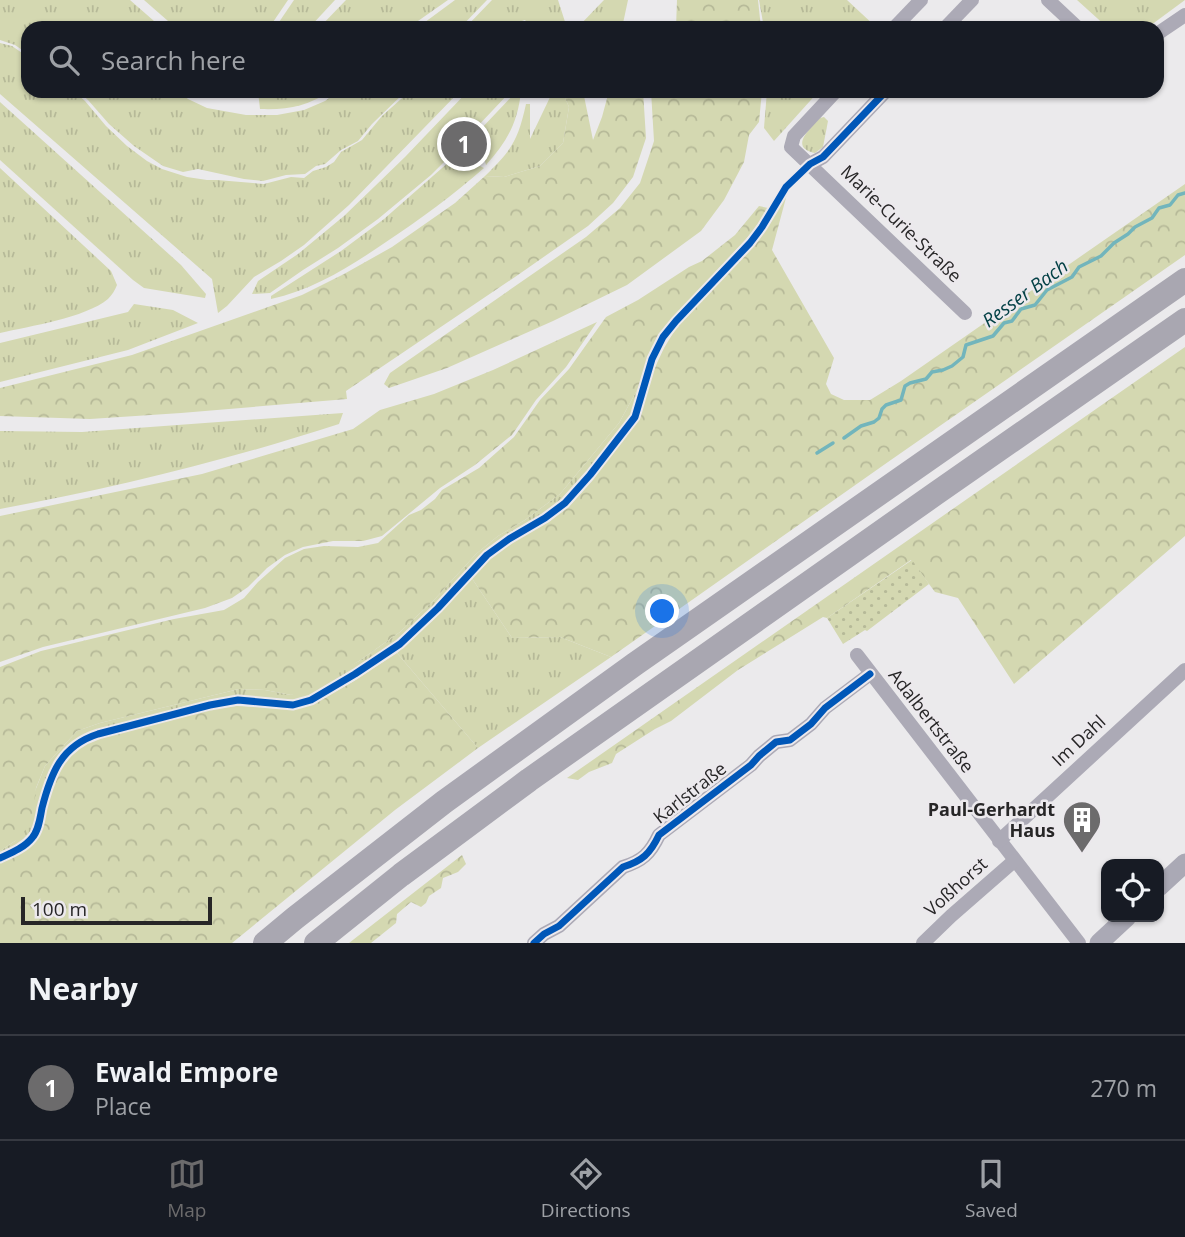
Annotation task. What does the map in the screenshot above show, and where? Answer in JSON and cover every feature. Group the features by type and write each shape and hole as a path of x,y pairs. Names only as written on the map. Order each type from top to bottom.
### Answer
{"highway":[{"path":"265,943 444,802 635,664 1185,280"},
{"path":"316,943 401,875 529,780 1185,320"}],"main road":[{"path":"1164,882 1185,863"},
{"path":"1099,943 1122,922"}],"street":[{"path":"901,21 921,0"},
{"path":"952,21 972,0"},
{"path":"1048,0 1071,21"},
{"path":"1164,29 1185,15"},
{"name":"Marie-Curie-Straße","path":"829,98 794,136 792,147 965,313"},
{"name":"Marie-Curie-Straße","path":"810,164 823,157 879,98"},
{"name":"Adalbertstraße","path":"857,655 1079,943"},
{"name":"Im Dahl","path":"999,841 1185,670"},
{"name":"Karlstraße","path":"534,943 559,926 623,867 636,863 652,850 659,835 751,765 776,742 790,740 811,724 825,708 870,674"},
{"name":"Voßhorst","path":"923,943 1014,861"}],"green space":[{"path":"0,0 130,0 154,21 21,21 21,49 0,40"},
{"path":"144,0 288,0 274,21 168,21"},
{"path":"294,0 335,0 316,21 280,21"},
{"path":"346,0 448,0 418,21 326,21"},
{"path":"455,0 487,0 467,21 426,21"},
{"path":"492,0 558,0 565,21 525,20 472,21"},
{"path":"604,0 628,0 624,21 584,21"},
{"path":"677,0 758,0 760,21 676,21"},
{"path":"759,0 847,0 870,21 763,21"},
{"path":"1077,0 1185,0 1156,21 1100,21"},
{"path":"0,43 21,52 21,98 82,98 127,146 162,169 207,180 264,184 291,177 304,178 313,171 326,167 334,162 341,152 362,140 382,116 402,98 453,98 349,205 304,245 254,277 218,313 212,279 0,94"},
{"path":"86,98 187,98 207,108 246,115 277,115 304,110 329,98 399,98 358,141 341,150 325,164 316,166 305,174 286,175 263,181 198,169 183,172 163,166 109,124"},
{"path":"259,98 318,98 289,108 260,109"},
{"path":"461,98 504,98 475,129 464,129 448,144 455,151 431,175 378,219 270,293 252,294 258,281 298,254 344,216"},
{"path":"510,98 520,98 506,140 486,165 482,151 472,150 478,143 478,132"},
{"path":"550,98 565,98 569,107 563,143 540,166 504,177 485,176 513,144 526,104 530,104 530,139"},
{"path":"565,98 584,98 593,140 607,98 643,98 646,138 633,177 613,203 588,226 346,391 347,399 90,419 0,416 0,388 132,355 302,295 344,274 392,247 455,203 485,176 504,177 540,166 563,143 569,107"},
{"path":"651,98 761,98 759,122 749,135 744,162 724,200 701,231 627,285 553,321 447,368 389,388 384,384 390,373 586,237 620,208 640,183 654,141"},
{"path":"766,98 813,98 774,141 764,128"},
{"path":"0,102 181,265 206,294 205,298 144,288 0,160"},
{"path":"824,117 828,121 823,147 815,153 807,150 802,142 804,137 820,118"},
{"path":"470,152 472,162 484,168 424,216 331,276 302,290 271,299 271,296 341,251 384,219 457,153 464,158"},
{"path":"0,168 111,271 117,285 108,299 72,316 0,333"},
{"path":"1185,184 1185,255 611,657 560,637 512,638 471,577 491,556 510,542 550,521 571,503 600,470 639,417 651,376 678,325 758,239 787,194 772,250 834,358 826,384 831,394 844,400 870,400"},
{"path":"759,206 768,208 758,226 667,325 652,347 643,379 619,423 560,494 476,554 400,632 359,661 308,691 291,695 239,689 77,731 45,766 36,788 31,824 15,841 0,851 0,667 41,651 174,619 224,610 244,598 285,558 304,549 324,546 358,547 378,543 409,515 421,510 442,490 479,468 514,437 540,400 569,369 606,317 702,261 735,235"},
{"path":"134,304 173,310 198,323 128,350 0,382 0,343 128,312"},
{"path":"597,322 566,367 536,400 512,435 475,465 440,488 382,536 363,541 333,541 303,547 285,555 232,598 205,608 43,647 0,662 0,516 202,474 353,429 380,410 434,394"},
{"path":"1185,347 1185,536 1014,684 958,598 935,592 911,560 827,618 823,617 738,670 671,721 616,754 612,763 589,772 578,780 567,778"},
{"path":"643,379 635,411 572,492 555,507 507,536 478,558 428,613 399,640 315,695 302,699 221,698 78,738 68,747 50,773 33,829 18,845 0,855 0,851 15,841 45,766 77,731 239,689 291,695 359,661 400,632 476,554 560,494 619,423"},
{"path":"343,413 339,424 255,450 86,492 0,509 0,431 82,432"},
{"path":"912,560 929,584 867,631 843,644 827,618"},
{"path":"471,577 512,638 560,637 611,657 478,748 397,653 441,612"},
{"path":"397,653 478,748 395,810 232,943 0,943 0,862 17,854 35,838 40,830 57,774 77,749 99,738 210,708 293,708 315,703"},
{"path":"462,855 466,864 458,872 443,878 441,888 429,896 421,907 411,902 397,914 396,923 371,943 349,943"}],"waterway":[{"name":"Resser Bach","path":"844,438 861,426 874,422 886,405 901,400 905,386 926,379 932,372 952,366 963,357 966,345 993,336 1004,323 1012,321 1021,309 1035,305 1047,290 1072,277 1079,267 1101,256 1135,227 1152,218 1159,208 1170,205 1178,195 1185,193"},
{"name":"Resser Bach","path":"817,453 833,443"}],"cycle path":[{"path":"0,858 29,842 39,824 45,795 54,772 66,753 85,739 238,700 293,705 311,700 400,644 487,555 565,503 635,417 652,359 663,337 750,243 786,187 810,164 823,157 879,98"},
{"path":"534,943 559,926 623,867 645,856 659,835 751,765 776,742 790,740 811,724 825,708 870,674"}],"place":[{"name":"Ewald Empore","path":"464,144"},
{"name":"Paul-Gerhardt Haus","path":"1082,854"}]}
